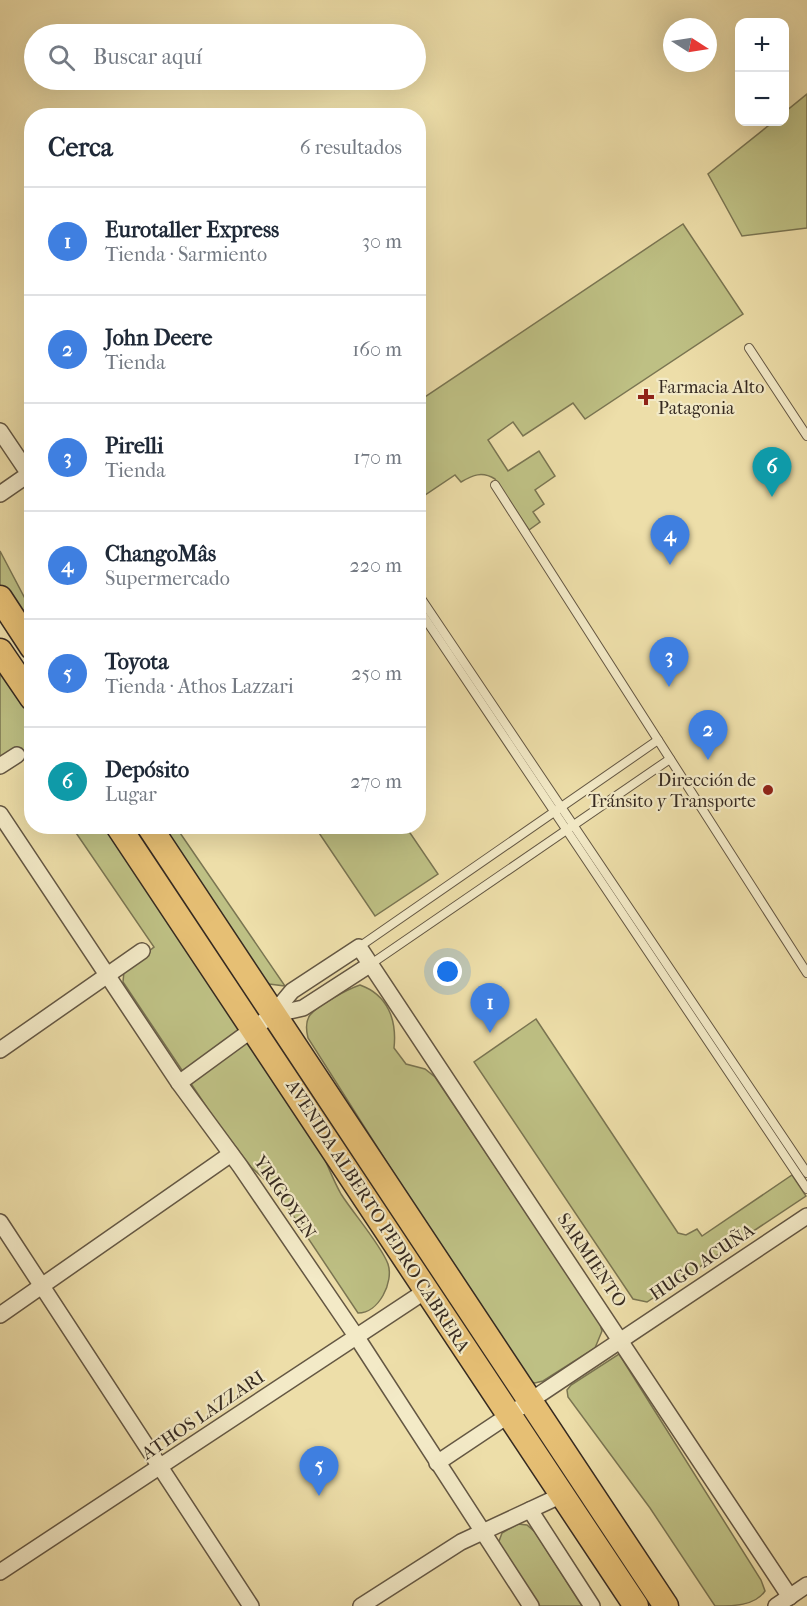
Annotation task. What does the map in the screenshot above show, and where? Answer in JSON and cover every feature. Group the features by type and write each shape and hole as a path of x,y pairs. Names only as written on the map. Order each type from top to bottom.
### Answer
{"main road":[{"path":"0,598 24,635"},
{"path":"0,651 24,686"},
{"name":"AVENIDA ALBERTO PEDRO CABRERA","path":"124,834 263,1021 530,1401 666,1606"},
{"name":"AVENIDA ALBERTO PEDRO CABRERA","path":"154,834 263,1021 427,1290 636,1606"}],"street":[{"path":"0,431 24,467"},
{"path":"0,494 24,477"},
{"path":"0,766 17,755"},
{"name":"YRIGOYEN","path":"0,814 110,976 179,1083 231,1154 356,1336 531,1606"},
{"path":"179,1083 263,1021 292,991 359,947"},
{"name":"SARMIENTO","path":"359,947 790,1597"},
{"path":"0,1050 110,976 142,951"},
{"path":"263,1021 303,1008 371,964"},
{"path":"0,1315 231,1154"},
{"name":"HUGO ACUÑA","path":"437,1463 807,1215"},
{"path":"0,1222 162,1466 251,1606"},
{"name":"ATHOS LAZZARI","path":"0,1572 427,1290"},
{"path":"361,1606 462,1542 562,1495"},
{"path":"530,1510 592,1606"},
{"path":"776,1606 807,1585"}],"lane":[{"path":"749,348 807,436"},
{"path":"495,485 807,973"},
{"path":"426,606 807,1189"},
{"path":"426,620 557,808"},
{"path":"359,947 658,740"},
{"path":"371,964 669,759"},
{"path":"569,826 807,1173"}],"green space":[{"path":"807,94 807,228 742,236 708,174 768,126 789,126 789,109"},
{"path":"683,224 743,314 585,419 573,403 523,436 513,422 488,440 508,471 539,451 555,476 535,490 544,504 533,512 540,522 529,530 495,479 486,475 474,476 461,482 455,475 426,494 426,396"},
{"path":"0,551 24,597 24,623 0,586"},
{"path":"0,671 24,706 24,758 17,747 0,758"},
{"path":"77,834 111,834 318,1143 341,1194 388,1264 387,1287 378,1302 366,1312 358,1313 276,1190 251,1167 216,1121 123,982 124,971 154,947"},
{"path":"162,834 181,834 285,986 260,980"},
{"path":"320,834 411,834 438,874 375,916"},
{"path":"360,985 370,989 384,1002 392,1018 394,1048 406,1064 425,1069 435,1077 599,1321 602,1331 595,1348 543,1381 535,1383 525,1380 308,1038 306,1026 310,1015 334,998"},
{"path":"536,1019 678,1233 686,1235 697,1229 702,1236 792,1175 806,1196 647,1302 633,1299 474,1062"},
{"path":"619,1354 761,1580 765,1591 756,1600 736,1605 715,1606 650,1508 568,1397 567,1390 571,1385"},
{"path":"518,1524 527,1525 535,1532 582,1606 540,1606 498,1544 502,1533"}],"place":[{"name":"Farmacia Alto Patagonia","path":"646,397"},
{"name":"Depósito","path":"772,497"},
{"name":"ChangoMâs","path":"670,565"},
{"name":"Pirelli","path":"669,687"},
{"name":"John Deere","path":"708,760"},
{"name":"Dirección de Tránsito y Transporte","path":"768,790"},
{"name":"Eurotaller Express","path":"490,1033"},
{"name":"Toyota","path":"319,1496"}]}
